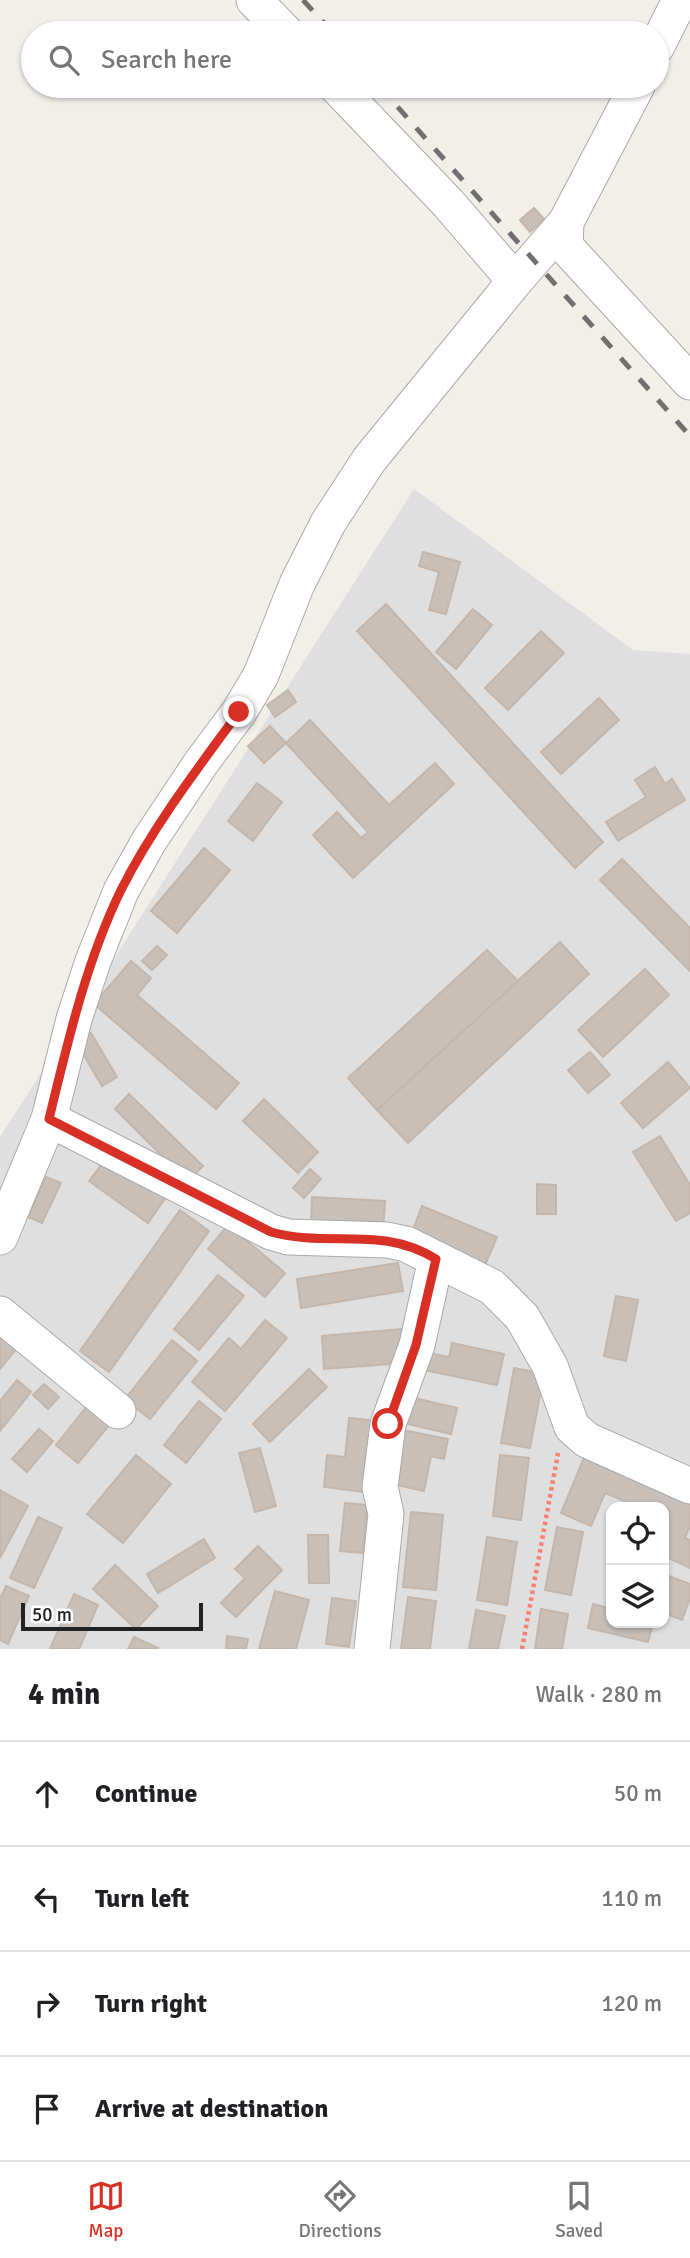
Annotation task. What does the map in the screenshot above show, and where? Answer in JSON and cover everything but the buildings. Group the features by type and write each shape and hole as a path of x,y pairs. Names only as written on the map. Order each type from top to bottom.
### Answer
{"street":[{"path":"254,0 274,21"},
{"path":"669,22 680,0"},
{"path":"347,98 448,203 515,281"},
{"path":"0,1237 49,1119 74,1018 121,891 149,841 239,712 261,675 297,584 328,523 369,460 566,222 630,98"},
{"path":"566,222 565,246 690,382"},
{"path":"49,1119 271,1232 288,1237 387,1240 406,1244 492,1287 522,1317 550,1366 572,1427 586,1440 690,1486"},
{"path":"372,1649 386,1514 380,1488 388,1424 416,1345 436,1259"},
{"path":"0,1314 118,1411"}],"path":[{"path":"522,1649 557,1456 572,1427"}],"shaded area":[{"path":"414,489 633,650 690,654 690,1649 0,1649 0,1137"}],"railway":[{"path":"303,0 322,21"},
{"path":"390,98 690,436"}],"route":[{"path":"239,712 149,841 121,891 74,1018 49,1119 271,1232 288,1237 387,1240 406,1244 436,1259 416,1345 388,1424"}]}
